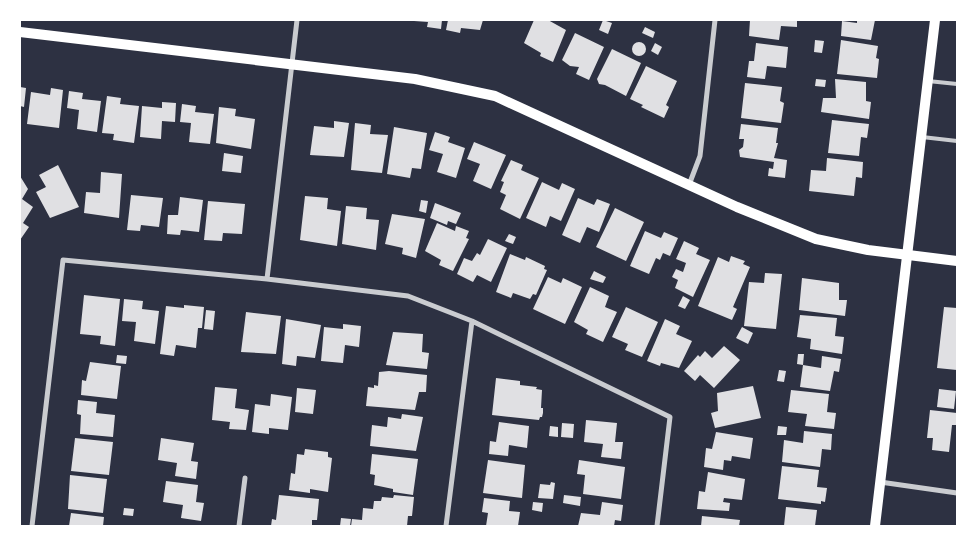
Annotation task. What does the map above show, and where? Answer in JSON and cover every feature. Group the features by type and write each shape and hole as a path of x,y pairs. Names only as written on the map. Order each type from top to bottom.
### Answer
{"main road":[{"path":"875,526 935,20"},
{"path":"20,32 437,82 495,96 768,221 816,239 839,245 957,261"}],"street":[{"path":"267,279 296,20"},
{"path":"689,185 700,156 715,20"},
{"path":"32,526 63,260 267,279 408,296 472,321 670,417 657,526"},
{"path":"446,526 472,321"},
{"path":"239,526 245,478"},
{"path":"880,482 957,493"}],"lane":[{"path":"928,81 957,84"},
{"path":"921,137 957,141"}],"building":[{"path":"442,20 441,29 427,27 428,22 414,21"},
{"path":"448,20 483,20 480,30 461,28 460,33 446,30"},
{"path":"534,20 548,20 566,30 553,62 540,56 541,53 524,43"},
{"path":"603,20 612,23 608,34 599,30"},
{"path":"750,20 797,20 797,27 781,26 779,40 749,36"},
{"path":"857,20 875,20 871,40 841,36 842,21 857,23"},
{"path":"645,27 655,32 653,38 642,33"},
{"path":"575,33 604,47 589,80 576,74 579,67 570,66 562,60"},
{"path":"815,40 824,41 822,53 814,52"},
{"path":"841,40 878,46 876,58 879,59 877,78 837,74"},
{"path":"639,42 644,44 646,49 644,54 639,56 634,54 632,49 634,44"},
{"path":"655,43 662,47 658,55 651,51"},
{"path":"756,43 788,47 786,68 767,66 765,79 747,77 749,61 754,61"},
{"path":"612,49 641,63 626,96 605,85 599,84 597,79"},
{"path":"646,66 677,81 666,105 669,107 664,118 641,107 643,105 630,99"},
{"path":"816,79 826,80 825,87 815,86"},
{"path":"835,79 866,82 866,101 871,102 869,119 821,112 823,98 836,98"},
{"path":"745,83 782,87 780,101 784,103 781,123 741,118"},
{"path":"20,87 26,88 24,107 20,106"},
{"path":"51,88 63,90 59,128 27,124 31,92 50,95"},
{"path":"69,91 83,93 82,99 101,101 97,132 77,129 79,110 67,108"},
{"path":"107,96 121,98 120,104 139,106 134,143 113,140 114,134 102,133"},
{"path":"162,102 176,103 175,122 162,121 161,139 140,137 142,106 162,108"},
{"path":"182,104 196,106 195,112 214,114 210,144 189,142 191,123 180,122"},
{"path":"219,107 236,109 235,116 255,119 251,149 216,143"},
{"path":"832,120 869,124 867,138 861,137 859,156 828,153"},
{"path":"334,121 349,123 344,157 310,155 314,126 334,128"},
{"path":"355,123 371,125 370,134 388,135 382,173 351,170"},
{"path":"741,124 778,128 776,143 778,143 774,158 787,160 785,178 768,176 769,168 773,169 774,162 740,157 739,150 743,147 744,139 739,139"},
{"path":"394,127 427,133 421,169 412,168 410,178 387,174"},
{"path":"435,132 450,137 448,142 465,148 456,178 437,172 443,154 429,150"},
{"path":"474,142 506,155 491,189 473,181 480,164 467,159"},
{"path":"224,153 243,156 241,173 222,171"},
{"path":"827,158 863,162 862,178 856,177 854,196 809,191 811,170 826,171"},
{"path":"511,160 523,165 521,170 539,178 520,219 500,209 506,195 500,192 504,182 501,181"},
{"path":"58,165 79,207 50,218 36,192 46,187 39,175"},
{"path":"101,172 122,174 119,218 84,213 86,192 100,193"},
{"path":"20,176 28,189 22,199 33,207 23,223 29,227 20,240"},
{"path":"542,182 559,190 562,183 575,189 561,221 550,216 546,227 526,218"},
{"path":"131,195 163,198 159,227 141,225 140,231 127,230"},
{"path":"305,196 328,198 327,209 341,211 337,246 300,240"},
{"path":"180,197 203,200 199,232 181,230 180,235 167,234 168,215 178,215"},
{"path":"578,198 594,205 597,199 610,204 599,232 587,227 580,243 562,235"},
{"path":"421,200 428,201 426,213 419,211"},
{"path":"208,201 245,204 242,234 223,233 222,241 204,240"},
{"path":"435,203 461,213 456,224 448,221 447,225 430,218"},
{"path":"346,206 367,208 366,219 379,220 376,250 342,244"},
{"path":"615,208 644,222 626,261 596,247"},
{"path":"392,214 425,219 416,258 402,254 403,248 385,244"},
{"path":"437,223 455,231 456,226 469,231 466,238 469,239 453,271 439,265 441,260 425,251"},
{"path":"645,231 661,238 664,232 678,238 670,256 663,253 660,260 656,258 649,274 630,266"},
{"path":"509,234 516,237 513,244 505,241"},
{"path":"488,239 507,248 491,282 477,275 473,282 457,274 464,258 472,261 477,253 480,255"},
{"path":"684,241 699,248 696,254 710,260 693,297 675,288 678,280 672,277 676,269 683,272 686,263 676,259"},
{"path":"510,254 525,260 526,257 545,266 544,269 547,270 536,295 533,294 530,299 513,293 511,298 496,292"},
{"path":"731,256 745,261 743,264 750,267 733,307 737,309 732,320 698,306 718,257 729,262"},
{"path":"594,271 606,277 603,283 590,279"},
{"path":"765,273 782,274 776,329 744,326 749,282 764,283"},
{"path":"548,277 561,283 563,278 582,287 565,324 533,309"},
{"path":"802,278 839,283 839,300 847,300 845,316 799,310"},
{"path":"590,287 609,296 605,307 617,312 603,342 586,334 588,330 574,322"},
{"path":"84,295 120,299 115,346 100,344 101,336 80,334"},
{"path":"683,296 690,300 685,309 678,306"},
{"path":"124,299 143,301 142,309 159,311 155,344 134,341 136,322 122,321"},
{"path":"184,305 204,307 202,328 198,328 196,348 176,345 174,356 160,354 166,306 184,308"},
{"path":"626,307 658,322 642,357 625,350 628,344 612,337"},
{"path":"944,307 957,308 957,370 937,368"},
{"path":"206,310 215,311 213,330 204,329"},
{"path":"246,312 281,316 276,354 241,352"},
{"path":"800,315 837,318 835,336 844,337 842,354 810,349 811,339 797,337"},
{"path":"286,319 321,325 315,358 297,356 296,366 282,364"},
{"path":"665,319 680,326 676,334 692,341 679,368 661,363 660,366 647,361"},
{"path":"343,324 361,326 359,347 345,345 343,363 321,361 324,327 343,329"},
{"path":"742,327 753,333 748,344 736,338"},
{"path":"393,332 423,334 422,352 429,353 427,369 386,365"},
{"path":"724,346 740,360 714,388 700,375 695,381 684,371 698,355 700,357 705,351 712,358"},
{"path":"798,354 804,354 803,365 797,364"},
{"path":"117,355 127,356 126,364 116,363"},
{"path":"822,356 841,359 839,372 834,371 830,391 800,387 803,365 821,368"},
{"path":"90,362 121,366 117,399 81,395 82,380 86,381"},
{"path":"779,370 786,371 784,382 777,381"},
{"path":"389,371 427,375 426,392 419,392 415,410 366,406 368,387 374,388 374,385 378,386 379,372"},
{"path":"496,378 520,381 520,385 537,387 536,389 542,390 542,417 539,420 492,415"},
{"path":"753,386 761,418 715,428 711,413 718,411 717,393"},
{"path":"215,387 237,389 235,408 249,410 246,430 229,429 230,422 212,420"},
{"path":"297,388 316,390 313,414 295,412"},
{"path":"939,389 956,391 954,409 937,407"},
{"path":"791,390 829,394 827,412 836,413 834,429 805,426 807,414 788,412"},
{"path":"271,394 292,397 288,430 269,428 269,434 252,432 255,404 270,406"},
{"path":"78,400 97,402 96,413 115,415 113,437 80,434 81,415 77,414"},
{"path":"930,410 957,413 957,425 952,425 949,452 932,450 933,438 927,438"},
{"path":"402,414 423,417 416,451 370,446 372,425 387,427 388,417 401,419"},
{"path":"586,420 617,423 615,442 623,442 621,459 601,457 603,444 584,442"},
{"path":"499,422 529,426 527,448 509,445 508,456 489,454 490,441 496,442"},
{"path":"562,423 574,424 573,438 561,437"},
{"path":"550,426 558,427 558,437 549,436"},
{"path":"778,426 787,427 786,435 777,435"},
{"path":"804,431 832,434 831,450 822,449 820,467 782,462 784,440 803,443"},
{"path":"716,432 753,438 750,459 732,456 731,461 724,460 723,470 704,467 706,448 712,449"},
{"path":"75,438 113,442 109,475 71,471"},
{"path":"161,438 194,443 191,461 198,462 196,479 175,476 177,463 158,460"},
{"path":"305,449 328,452 328,457 332,458 328,492 310,489 310,493 289,490 291,473 295,474 297,454 304,455"},
{"path":"372,454 418,459 413,495 393,492 393,489 374,485 375,475 370,474"},
{"path":"488,460 525,465 522,498 483,493"},
{"path":"579,460 625,467 621,499 583,494 585,475 577,474"},
{"path":"782,466 819,470 817,487 827,488 825,502 821,501 821,504 778,499"},
{"path":"708,472 745,479 742,500 724,498 723,502 730,503 729,511 697,509 699,491 705,492"},
{"path":"70,475 107,479 103,513 68,509"},
{"path":"166,481 198,485 196,502 204,503 201,521 181,518 183,505 163,502"},
{"path":"551,482 555,483 553,499 538,498 540,484 550,485"},
{"path":"279,495 319,499 317,520 312,520 312,526 271,526 272,519 276,520"},
{"path":"394,495 414,497 412,516 408,516 407,526 351,526 352,519 362,520 363,508 373,509 374,501 381,501 382,497 393,498"},
{"path":"564,495 581,497 580,506 563,503"},
{"path":"484,498 510,501 509,511 520,512 518,526 486,526 488,513 482,512"},
{"path":"533,502 543,503 542,512 532,510"},
{"path":"602,502 623,505 621,521 615,520 614,526 578,526 581,513 600,515"},
{"path":"786,507 817,510 815,526 784,526"},
{"path":"124,508 134,509 133,516 123,515"},
{"path":"71,513 104,517 103,526 69,526"},
{"path":"702,516 740,520 739,526 701,526"},
{"path":"341,518 351,519 350,526 340,526"}]}
